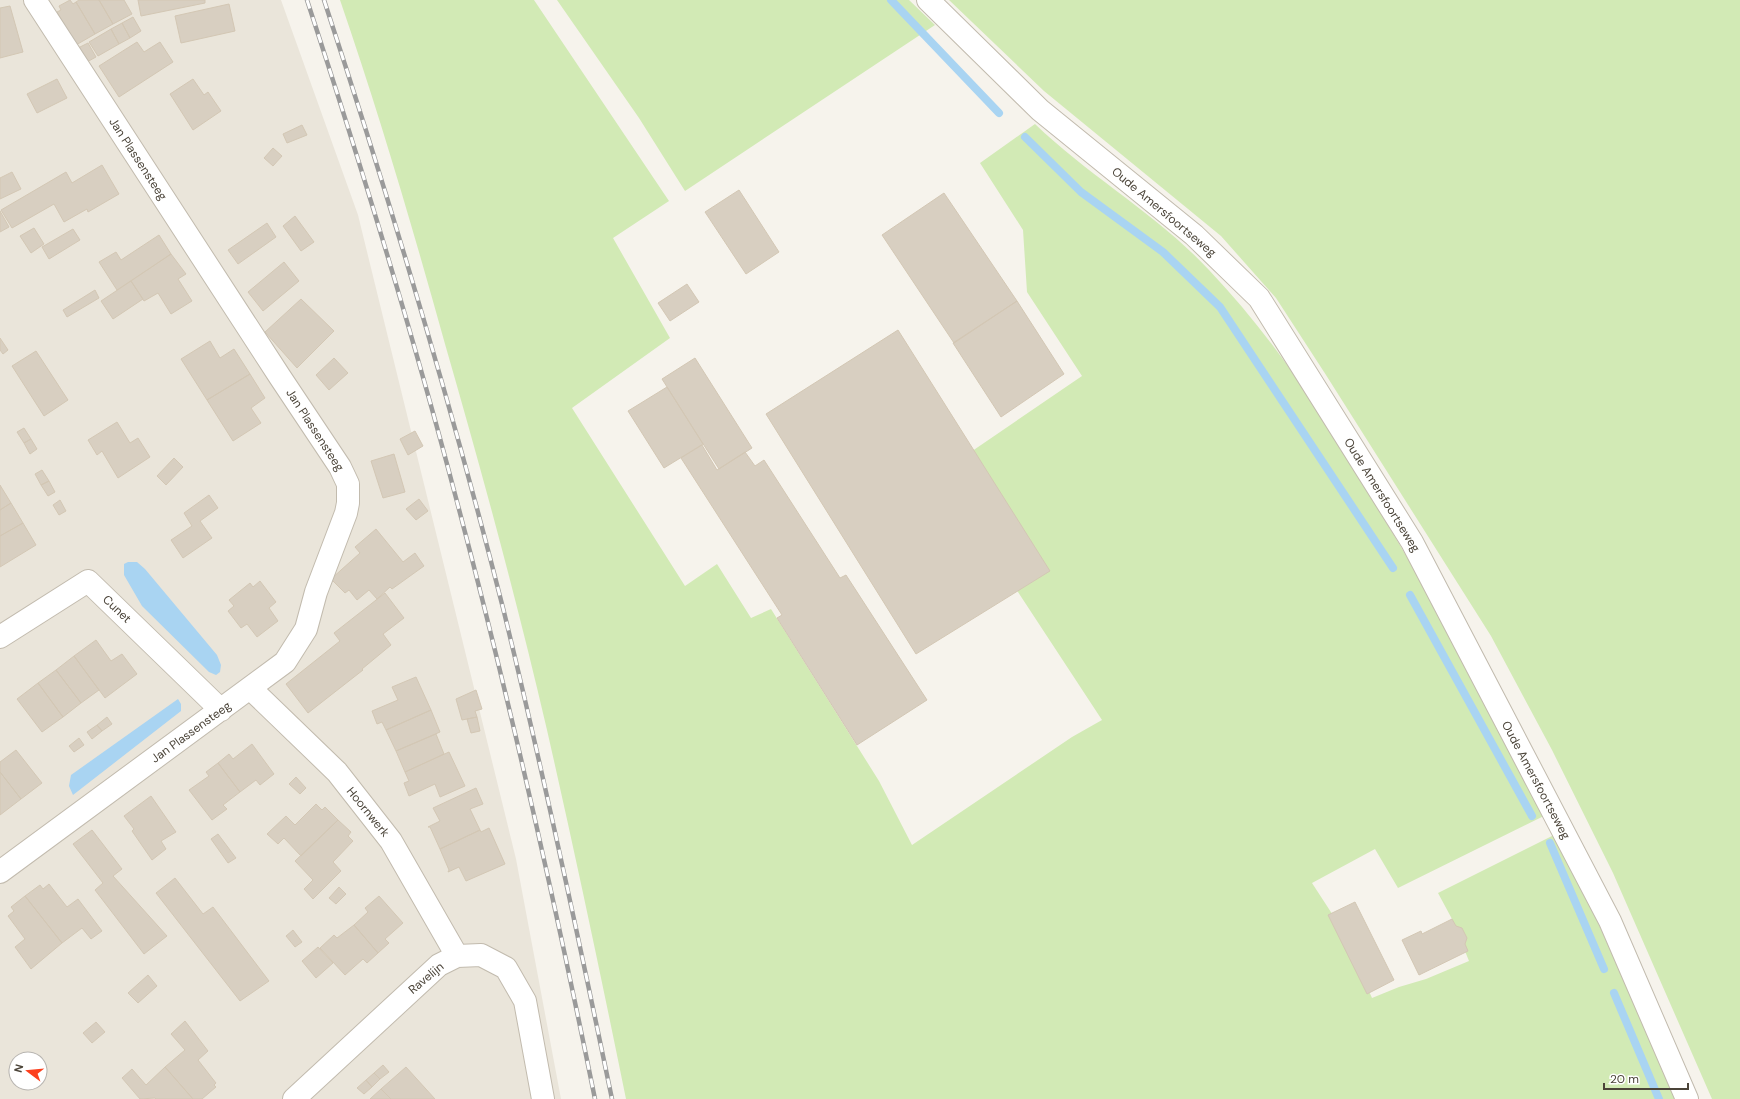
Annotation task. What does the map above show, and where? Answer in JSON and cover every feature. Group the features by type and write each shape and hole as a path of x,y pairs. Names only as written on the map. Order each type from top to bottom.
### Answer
{"street":[{"name":"Jan Plassensteeg","path":"0,872 286,662 306,629 316,592 346,513 348,503 348,484 340,467 35,0"},
{"name":"Oude Amersfoortseweg","path":"928,0 1040,110 1194,235 1259,298 1412,542 1610,921 1687,1099"},
{"name":"Cunet","path":"0,637 88,581 221,710"},
{"name":"Hoornwerk","path":"251,689 336,772 391,841 457,956"},
{"name":"Ravelijn","path":"294,1099 439,965 457,956 481,955 506,968 525,1001 543,1099"}],"shaded area":[{"path":"0,0 281,0 358,215 516,859 561,1099 0,1099"}],"green space":[{"path":"340,0 534,0 669,201 613,238 670,338 572,408 685,586 717,564 751,618 771,609 879,781 912,845 1072,737 1102,720 940,473 1082,376 1027,292 1023,230 980,163 1035,124 1078,161 1168,231 1209,270 1246,312 1310,398 1389,526 1483,689 1548,814 1398,888 1375,849 1312,883 1340,926 1372,998 1399,987 1426,979 1469,961 1452,919 1438,893 1558,833 1677,1099 626,1099 588,914 536,682 499,537 408,214 382,128"},
{"path":"557,0 909,0 935,25 685,191 639,118"},
{"path":"949,0 1740,0 1740,1099 1712,1099 1613,873 1552,750 1491,636 1276,298 1221,236 1044,91"}],"water":[{"path":"128,562 137,562 145,569 217,655 221,665 220,672 216,675 209,672 142,606 124,575 124,564"},
{"path":"178,699 181,704 181,711 73,795 69,786 71,775"}],"building":[{"path":"70,0 73,4 76,2 95,34 76,45 57,12 61,10 59,6"},
{"path":"79,0 99,0 113,24 95,34 76,2"},
{"path":"99,0 124,0 132,14 113,24"},
{"path":"138,0 205,0 205,3 141,16"},
{"path":"229,4 235,31 181,43 175,16"},
{"path":"10,6 23,52 0,58 0,8"},
{"path":"133,17 141,31 130,38 122,23"},
{"path":"122,23 130,38 119,44 111,29"},
{"path":"111,29 119,44 98,56 89,42"},
{"path":"137,42 144,52 160,42 173,62 119,97 99,66"},
{"path":"88,43 96,57 85,63 76,49"},
{"path":"57,79 67,98 37,113 27,94"},
{"path":"193,79 204,95 208,92 221,111 193,130 170,94"},
{"path":"302,125 307,135 287,143 283,134"},
{"path":"273,148 282,156 273,166 264,158"},
{"path":"102,165 119,194 88,212 87,209 64,222 54,204 12,228 1,210 66,172 72,183"},
{"path":"12,172 21,189 0,199 0,178"},
{"path":"739,190 779,252 746,274 705,212"},
{"path":"944,193 1017,301 954,343 882,235"},
{"path":"0,211 9,227 0,232"},
{"path":"295,216 314,242 301,251 283,226"},
{"path":"267,223 276,237 238,264 228,250"},
{"path":"34,228 44,244 31,253 20,236"},
{"path":"73,229 80,240 49,259 42,247"},
{"path":"159,235 171,254 117,290 99,262 116,252 121,260"},
{"path":"171,254 186,274 178,279 192,301 171,314 158,293 144,301 131,281"},
{"path":"284,262 299,281 263,311 248,292"},
{"path":"131,281 143,299 113,319 101,301"},
{"path":"687,284 699,302 670,321 658,303"},
{"path":"95,290 99,298 67,317 63,310"},
{"path":"301,299 334,331 297,368 265,332"},
{"path":"1017,301 1064,374 1001,417 953,343"},
{"path":"898,330 1050,571 916,654 766,414"},
{"path":"0,338 8,350 3,354 0,350"},
{"path":"210,341 220,358 234,349 250,374 207,400 181,359"},
{"path":"36,351 68,400 44,416 12,366"},
{"path":"334,358 348,373 329,390 316,375"},
{"path":"695,358 752,448 719,469 662,379"},
{"path":"250,374 265,398 251,408 261,423 233,441 207,400"},
{"path":"667,387 703,444 664,468 628,411"},
{"path":"117,422 130,443 138,438 150,457 118,478 102,451 97,455 88,440"},
{"path":"24,428 31,439 24,443 17,432"},
{"path":"415,431 423,446 408,455 400,439"},
{"path":"31,439 37,449 30,454 24,443"},
{"path":"702,445 717,470 745,452 755,466 764,460 840,578 846,575 927,700 857,745 777,618 782,615 681,458"},
{"path":"394,454 405,492 383,498 371,461"},
{"path":"174,458 183,467 166,485 157,476"},
{"path":"42,470 49,481 41,485 35,474"},
{"path":"49,481 55,492 48,496 41,485"},
{"path":"0,485 11,503 0,510"},
{"path":"209,495 218,508 200,521 212,538 183,558 171,540 192,526 184,513"},
{"path":"419,499 428,511 416,520 406,509"},
{"path":"60,500 66,511 59,515 53,505"},
{"path":"11,503 23,523 0,536 0,510"},
{"path":"23,523 36,545 0,567 0,536"},
{"path":"376,529 403,562 415,553 424,566 392,589 390,587 377,599 369,590 357,600 349,590 345,593 331,579 360,553 355,547"},
{"path":"260,581 276,602 269,608 278,621 257,637 247,624 241,628 228,611 234,606 229,600 250,583 253,587"},
{"path":"385,593 404,618 383,634 391,645 362,669 363,670 308,713 286,684 340,641 334,633"},
{"path":"96,640 111,661 122,654 137,674 105,698 74,656"},
{"path":"74,656 99,690 81,703 56,670"},
{"path":"56,670 81,703 63,717 38,683"},
{"path":"416,677 431,710 386,730 382,722 377,724 372,711 398,700 392,687"},
{"path":"38,683 63,717 42,732 17,699"},
{"path":"476,690 482,709 475,711 477,717 462,720 456,699"},
{"path":"431,710 440,732 396,751 386,730"},
{"path":"107,717 112,724 102,731 97,725"},
{"path":"477,717 480,731 471,733 467,719"},
{"path":"97,725 102,731 92,739 87,732"},
{"path":"436,734 444,754 405,772 396,751"},
{"path":"79,738 84,745 74,752 69,746"},
{"path":"252,744 274,774 260,785 256,780 240,792 218,763 229,754 233,759"},
{"path":"16,750 42,783 21,799 0,772 0,762"},
{"path":"449,752 465,786 440,797 435,784 409,796 404,783 409,781 405,772"},
{"path":"218,763 240,792 223,805 227,809 212,820 189,790 209,776 206,772"},
{"path":"0,772 21,799 0,815"},
{"path":"296,777 306,788 300,794 289,784"},
{"path":"476,788 483,804 470,809 480,830 440,849 430,827 428,827 440,821 433,808"},
{"path":"151,796 176,832 161,841 166,849 152,860 132,831 134,829 124,816"},
{"path":"316,804 322,810 325,807 338,820 301,856 284,838 278,844 267,834 286,816 295,825"},
{"path":"338,820 351,832 348,836 353,841 333,862 341,871 313,899 304,889 313,880 295,861"},
{"path":"489,828 505,864 466,881 459,867 448,872 449,870 440,849 480,830 481,832"},
{"path":"92,830 122,869 113,876 167,936 144,954 95,890 103,883 73,844"},
{"path":"218,834 236,858 228,863 211,839"},
{"path":"175,878 203,914 213,907 269,981 240,1001 156,893"},
{"path":"49,884 67,907 78,899 102,931 91,939 82,928 62,943 25,896 40,885 43,889"},
{"path":"339,887 346,894 336,904 329,898"},
{"path":"25,896 62,943 31,969 15,947 25,939 8,916 14,911 11,907"},
{"path":"379,896 403,923 385,939 389,943 378,953 354,925 368,912 365,908"},
{"path":"1355,902 1394,980 1367,994 1328,915"},
{"path":"1452,919 1456,926 1462,928 1467,938 1465,944 1468,951 1419,975 1402,940 1421,931 1422,934"},
{"path":"354,925 378,953 367,963 363,959 345,975 320,948 334,935 337,938"},
{"path":"293,930 302,942 295,947 286,936"},
{"path":"318,947 333,963 316,978 302,961"},
{"path":"148,975 157,986 138,1003 128,993"},
{"path":"185,1021 208,1051 198,1060 216,1083 214,1085 216,1087 202,1099 193,1099 165,1067 185,1050 171,1034"},
{"path":"96,1022 105,1032 92,1043 83,1033"},
{"path":"383,1065 389,1072 380,1079 374,1073"},
{"path":"165,1067 193,1099 140,1099 122,1078 132,1069 146,1085"},
{"path":"406,1067 435,1099 391,1099 381,1089"},
{"path":"374,1073 380,1079 372,1087 366,1080"},
{"path":"366,1080 372,1087 364,1094 357,1088"},
{"path":"381,1089 391,1099 370,1099"}],"waterway":[{"path":"891,0 999,113"},
{"path":"1025,137 1081,192 1163,252 1220,307 1393,568"},
{"path":"1410,595 1532,816"},
{"path":"1550,843 1604,969"},
{"path":"1614,993 1659,1099"}],"railway":[{"path":"307,0 347,124 422,373 476,573 530,797 595,1099"},
{"path":"324,0 419,302 483,531 518,669 546,792 612,1099"}]}
